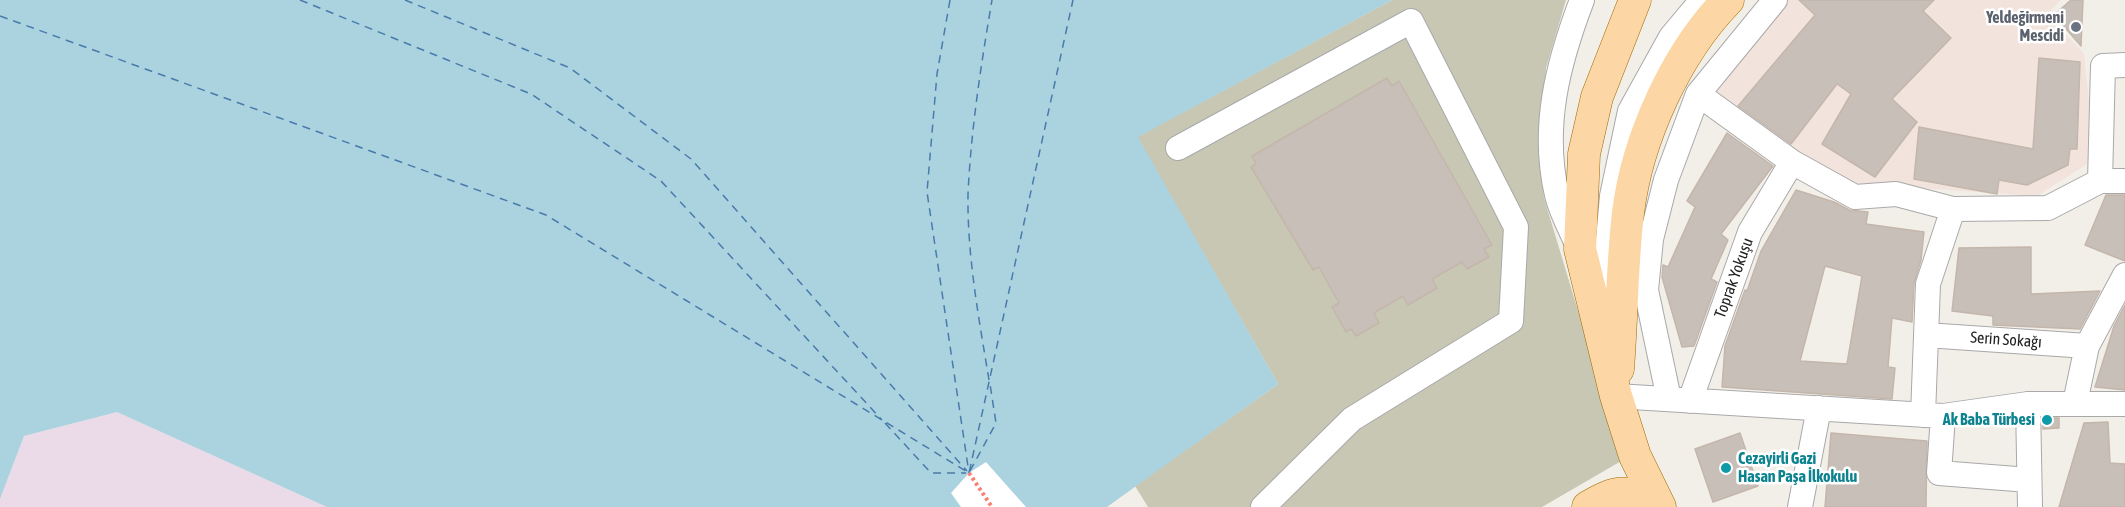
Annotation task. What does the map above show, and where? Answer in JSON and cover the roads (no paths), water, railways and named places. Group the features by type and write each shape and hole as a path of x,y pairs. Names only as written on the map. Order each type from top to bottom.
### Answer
{"main road":[{"path":"1635,0 1597,97 1584,154 1580,249 1616,396 1635,456 1660,507"},
{"path":"1616,396 1628,212 1639,162 1667,87 1710,19 1728,0"},
{"path":"1597,502 1635,456"},
{"path":"1597,502 1623,493 1640,495 1655,507"}],"street":[{"path":"1580,249 1557,197 1552,166 1550,124 1559,63 1582,0"},
{"path":"1620,347 1607,250 1612,196 1630,111 1671,37 1702,0"},
{"path":"1679,400 1646,290 1651,239 1666,180 1698,94 1775,0"},
{"path":"1178,148 1411,21 1516,226 1512,321 1352,419 1263,507"},
{"path":"2100,181 2103,66 2125,65"},
{"path":"1698,94 1792,162 1855,197 1896,194 1953,209 2048,208 2100,181 2125,181"},
{"name":"Toprak Yokuşu","path":"1679,400 1750,232 1792,162"},
{"path":"1953,209 1928,284 1926,335 1939,473 2029,480"},
{"path":"2075,403 2087,346 2125,275"},
{"name":"Serin Sokağı","path":"1926,335 2087,346"},
{"path":"1616,396 1933,416 2028,404 2125,404"},
{"path":"2028,404 2030,507"},
{"path":"1800,507 1819,408"}],"water":[{"path":"0,0 1392,0 1138,137 1278,384 1107,507 327,507 117,412 24,436 0,499"}],"place":[{"name":"Yeldeğirmeni Mescidi","path":"2076,27"},
{"name":"Ak Baba Türbesi","path":"2047,420"},
{"name":"Cezayirli Gazi Hasan Paşa İlkokulu","path":"1726,468"}]}
